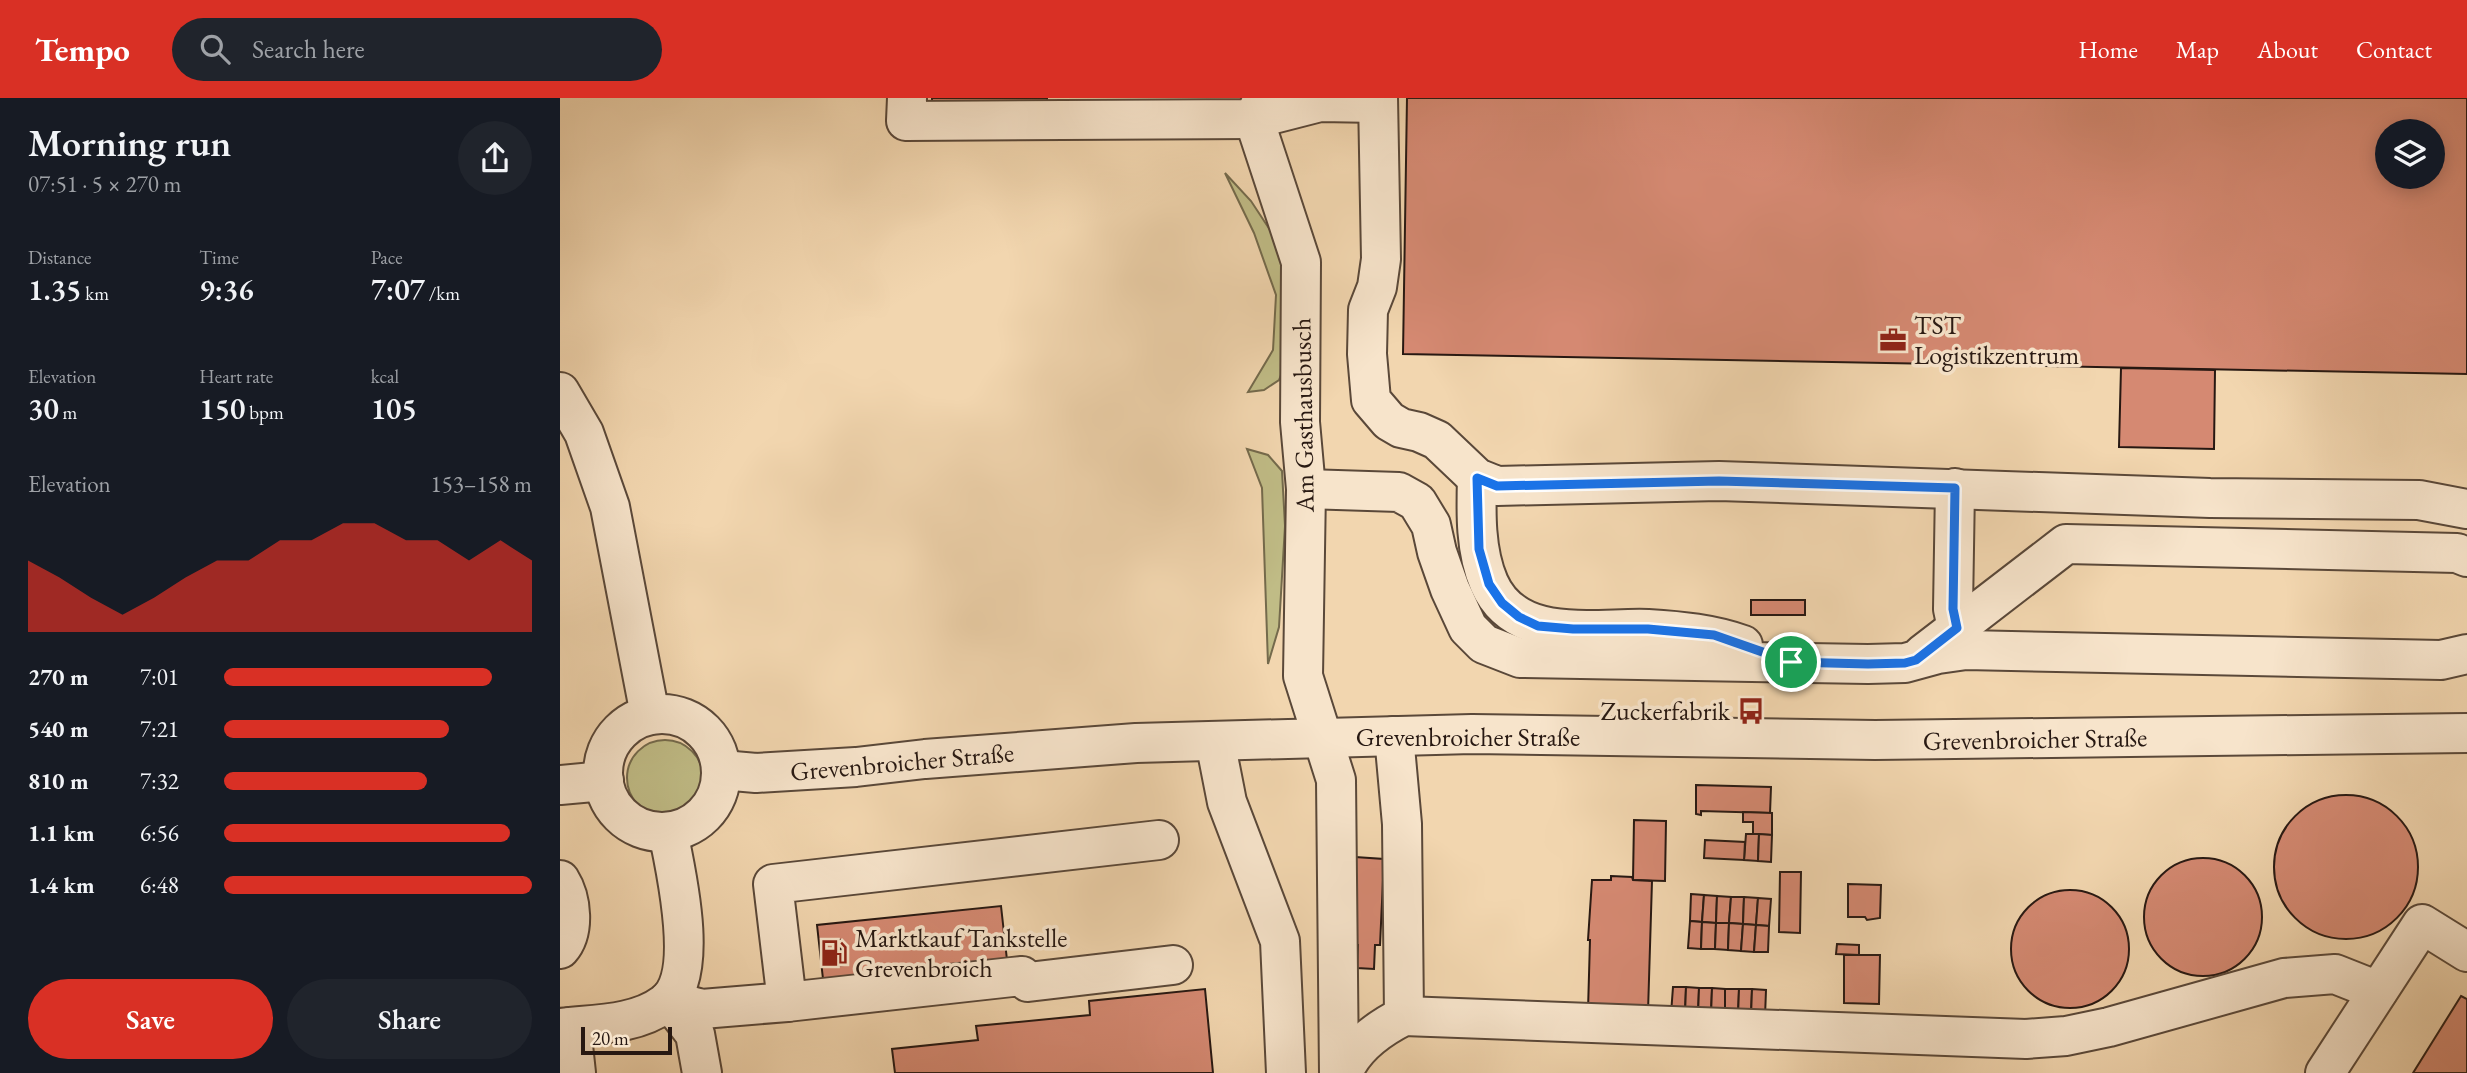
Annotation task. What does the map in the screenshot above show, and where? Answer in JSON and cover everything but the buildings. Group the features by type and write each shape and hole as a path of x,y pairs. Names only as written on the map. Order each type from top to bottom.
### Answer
{"street":[{"path":"907,98 906,121 1116,109 1259,108 1320,102 1378,101 1381,259 1377,288 1368,310 1367,354 1371,400 1389,421 1437,440 1477,478 1497,486 1719,481 2210,498 2419,500 2467,509"},
{"name":"Am Gasthausbusch","path":"1259,108 1301,262 1300,422 1306,489 1303,676 1336,780 1341,1073"},
{"path":"560,392 584,433 610,507 650,715"},
{"path":"1477,478 1479,549 1489,584 1502,603 1519,617 1538,626 1648,629 1714,635 1791,662"},
{"path":"1955,488 1953,609 1957,628"},
{"path":"1306,489 1399,492 1417,502 1431,525 1450,589 1468,628 1484,644 1520,657 1868,664 1905,663 1966,650 2441,660 2467,654"},
{"path":"1916,660 2066,544 2462,555"},
{"path":"650,715 673,715 698,725 715,745 722,770 717,796 708,812 686,828 668,832 646,830 626,820 611,803 604,781 605,760 613,740 628,724 650,715"},
{"name":"Grevenbroicher Straße","path":"722,770 756,773 1136,743 1472,734 1875,740 2467,733"},
{"path":"1394,736 1402,824 1404,1016"},
{"path":"1215,741 1227,802 1280,941 1286,1073"},
{"path":"560,785 604,781"},
{"path":"576,1073 566,1028 634,1017 653,1011 669,1000 680,981 683,942 668,832"},
{"path":"787,1002 773,884 1160,840"},
{"path":"560,880 567,896 570,929 567,941 560,949"},
{"path":"2325,1073 2422,924 2467,951"},
{"path":"669,1000 702,1009 1022,976 1028,982 1172,965"},
{"path":"1341,1073 1371,1036 1404,1016 2026,1039 2066,1036 2109,1027 2284,978 2335,974 2378,991"},
{"path":"669,1000 695,1034 702,1073"}],"shaded area":[{"path":"1225,173 1251,201 1274,236 1284,269 1286,362 1279,380 1264,390 1248,392 1273,350 1276,295 1254,233"},
{"path":"1247,449 1268,455 1282,471 1285,526 1279,627 1268,664 1262,488"},
{"path":"665,740 679,743 692,751 700,764 703,778 700,792 692,805 679,813 665,816 651,813 638,805 630,792 627,778 630,764 638,751 651,743"}],"place":[{"name":"TST Logistikzentrum","path":"1893,340"},
{"name":"Zuckerfabrik","path":"1751,711"},
{"name":"Marktkauf Tankstelle Grevenbroich","path":"834,953"}],"route":[{"path":"1477,478 1497,486 1719,481 1955,488 1953,609 1957,628 1916,660 1905,663 1791,662 1714,635 1648,629 1538,626 1519,617 1502,603 1489,584 1479,549 1477,478"}]}
